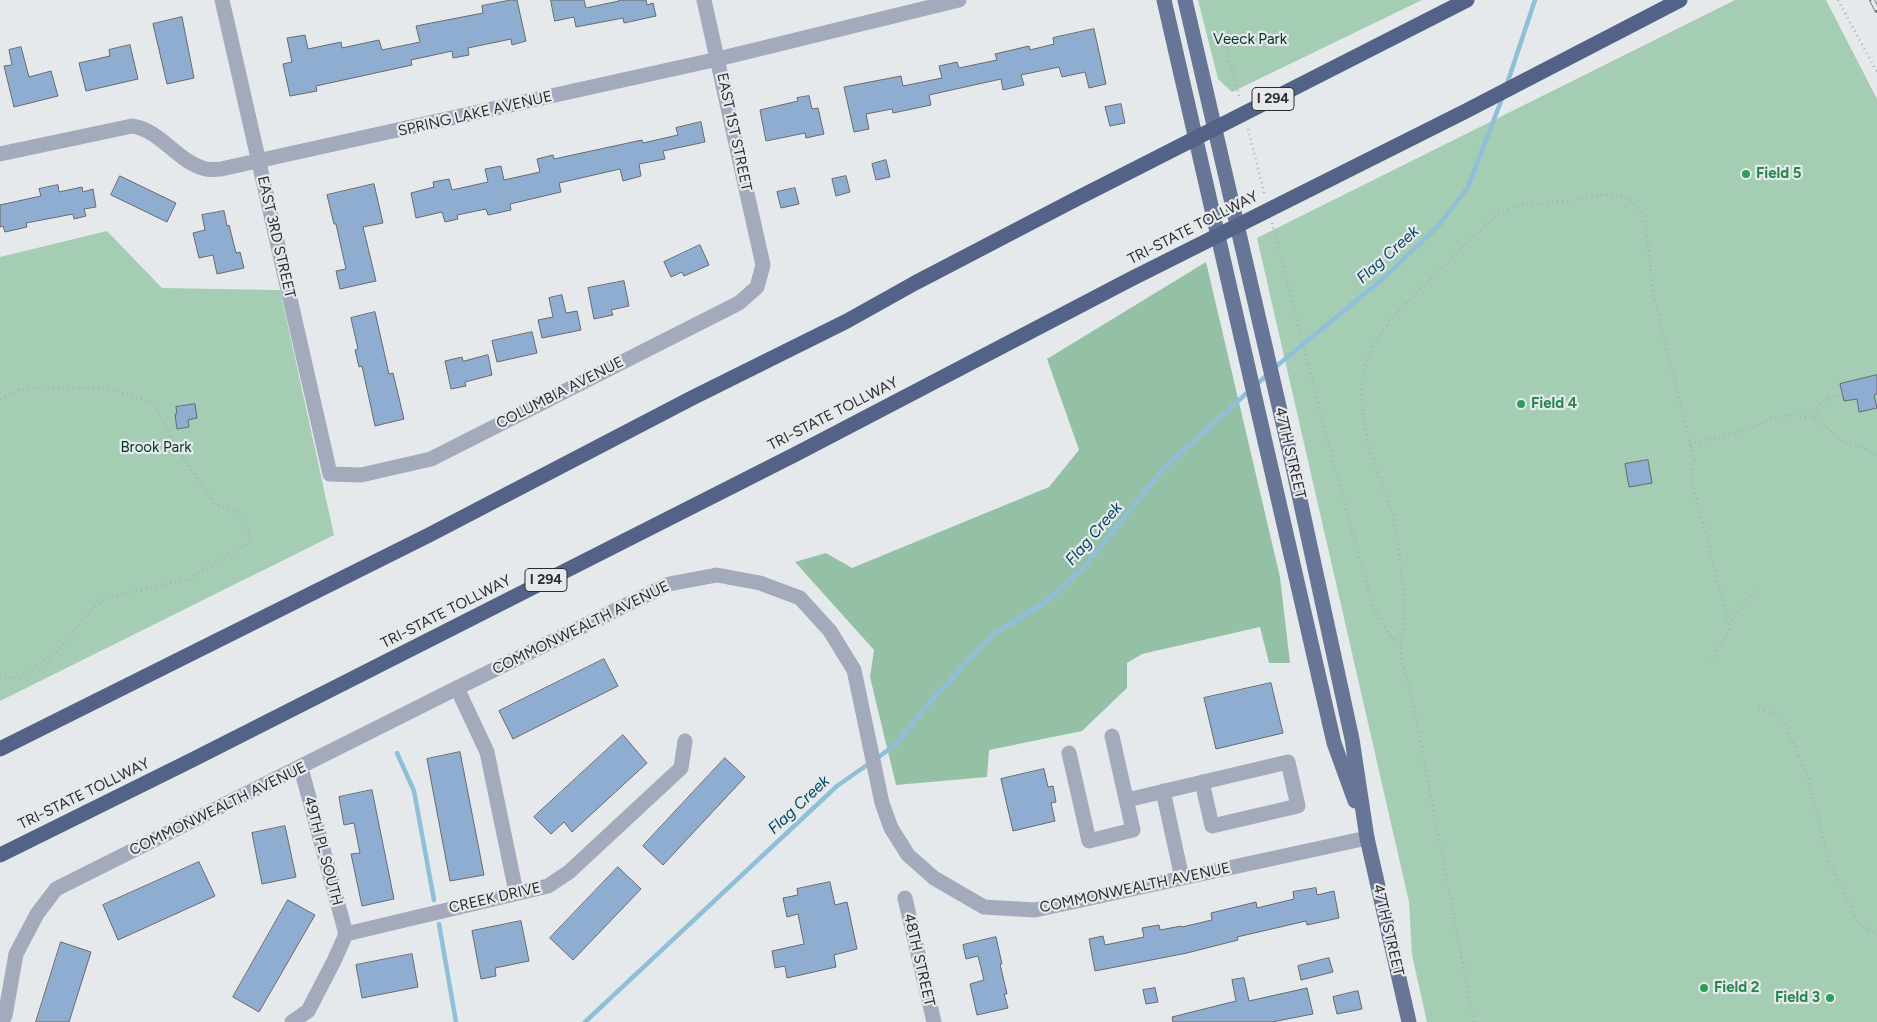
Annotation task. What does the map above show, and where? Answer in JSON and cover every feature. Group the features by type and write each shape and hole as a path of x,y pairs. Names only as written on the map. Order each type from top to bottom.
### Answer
{"highway":[{"name":"I 294","path":"0,749 429,535 692,398 847,321 915,283 1069,203 1468,0"},
{"name":"TRI-STATE TOLLWAY","path":"0,855 192,760 742,481 1131,279 1464,112 1680,0"}],"main road":[{"name":"47TH STREET","path":"1164,0 1334,743 1368,838"},
{"name":"47TH STREET","path":"1185,0 1291,458 1352,739 1368,838 1408,1022"}],"street":[{"name":"EAST 3RD STREET","path":"222,0 330,474"},
{"name":"EAST 1ST STREET","path":"704,0 763,264"},
{"name":"SPRING LAKE AVENUE","path":"0,154 132,126 142,128 188,161 206,169 221,169 718,60 959,0"},
{"name":"COLUMBIA AVENUE","path":"330,474 361,475 431,459 739,303 757,287 763,264"},
{"name":"COMMONWEALTH AVENUE","path":"1,1022 5,1016 16,954 38,914 56,890 668,584 717,575 760,583 800,598 830,630 854,670 882,803 890,828 908,855 934,878 984,906 1035,910 1368,838"},
{"path":"457,688 487,752 516,892"},
{"path":"1069,753 1089,841 1134,830 1112,736"},
{"name":"CREEK DRIVE","path":"346,934 516,892 548,886 569,872 681,768 685,741"},
{"path":"1126,800 1163,791 1288,762 1298,806 1212,826 1202,782"},
{"name":"49TH PL SOUTH","path":"301,768 346,934"},
{"path":"1163,791 1182,878"},
{"name":"48TH STREET","path":"905,898 934,1022"},
{"path":"292,1022 308,1011 346,934"}],"path":[{"path":"1838,0 1877,72"},
{"path":"1474,1022 1412,697 1402,664 1401,647 1405,610 1404,590 1392,513 1370,452 1362,407 1362,384 1365,363 1372,347 1390,319 1500,211 1522,206 1609,194 1626,199 1640,210 1646,229 1653,292 1695,462 1690,474 1729,626"},
{"path":"0,398 21,389 107,388 154,403 179,452 214,503 243,515 251,541 189,578 106,598 92,608 54,654 19,678 0,676"},
{"path":"1814,418 1821,403 1843,394"},
{"path":"1322,413 1333,461 1372,603 1380,622 1391,638 1401,647"},
{"path":"1690,444 1754,428 1773,417 1792,415 1814,418 1825,425 1839,440 1865,449 1877,457"},
{"path":"1712,660 1730,628 1730,622 1754,591"},
{"path":"1759,709 1770,712 1785,724 1808,777 1828,858 1858,923 1877,934"}],"green space":[{"name":"Veeck Park","path":"1198,0 1422,0 1232,92 1218,79"},
{"path":"1735,0 1826,0 1877,99 1877,1022 1427,1022 1412,955 1409,902 1257,238"},
{"name":"Brook Park","path":"107,231 162,288 280,290 334,535 0,701 0,257"},
{"path":"1206,262 1280,577 1290,663 1269,663 1260,627 1142,654 1127,663 1127,688 1082,731 989,750 987,777 896,785 870,677 874,650 795,562 826,553 852,568 1049,487 1079,450 1047,359"}],"building":[{"path":"517,0 526,41 512,45 511,39 468,48 469,55 453,58 452,51 411,60 412,65 316,86 317,91 290,96 283,64 292,62 287,38 305,35 308,49 341,42 342,48 379,40 382,50 420,42 416,26 483,13 482,6"},
{"path":"551,0 584,0 586,8 619,0 646,0 647,5 653,3 656,16 624,23 623,18 576,27 574,17 555,21"},
{"path":"182,17 194,78 167,84 153,24"},
{"path":"1094,29 1106,84 1089,88 1085,72 1062,77 1059,67 1021,75 1024,85 1003,90 1001,79 929,95 931,105 893,113 892,109 866,114 869,129 854,132 844,87 901,76 903,86 942,78 939,66 957,62 959,68 997,60 995,54 1029,46 1030,50 1054,44 1053,38"},
{"path":"130,45 138,79 86,91 79,63 110,56 109,50"},
{"path":"21,47 29,77 51,71 58,96 14,107 4,66 12,65 9,50"},
{"path":"809,96 812,109 818,108 824,134 806,138 805,133 766,141 760,110 798,101 797,98"},
{"path":"1121,104 1125,123 1110,126 1105,107"},
{"path":"701,122 705,142 663,151 665,159 639,164 641,176 623,181 620,169 559,183 561,192 510,204 511,210 488,215 486,209 457,215 458,219 445,222 442,212 416,218 411,193 434,187 433,182 449,179 452,190 488,182 485,169 501,166 504,180 540,172 537,159 553,155 554,159 642,140 643,143 678,135 676,128"},
{"path":"886,160 890,177 876,180 872,164"},
{"path":"120,176 176,203 167,222 111,195"},
{"path":"846,176 850,192 836,196 832,179"},
{"path":"374,184 383,223 363,227 376,281 340,289 336,271 346,269 336,224 334,224 327,195"},
{"path":"58,185 59,192 82,187 83,192 93,189 96,207 84,209 86,216 74,219 73,214 26,223 27,227 5,232 3,226 0,227 0,205 41,196 39,189"},
{"path":"795,188 799,204 781,208 777,192"},
{"path":"224,211 236,253 240,252 244,268 217,274 213,255 199,258 193,233 205,230 202,215"},
{"path":"700,245 709,265 684,276 682,272 671,277 664,262"},
{"path":"624,281 629,306 611,310 613,315 594,319 588,288"},
{"path":"562,295 566,313 577,311 581,330 542,338 538,320 553,317 549,298"},
{"path":"375,312 389,374 393,373 404,419 375,426 362,366 359,367 355,350 358,349 351,318"},
{"path":"532,332 537,353 497,362 492,341"},
{"path":"488,355 492,375 465,382 466,386 451,389 445,361 462,357 463,361"},
{"path":"1877,375 1877,394 1874,395 1877,408 1859,412 1857,399 1844,401 1840,384"},
{"path":"195,404 197,418 188,420 189,427 177,429 176,407"},
{"path":"1648,460 1652,483 1629,487 1625,464"},
{"path":"604,659 618,686 513,739 499,711"},
{"path":"1271,683 1283,733 1216,749 1204,698"},
{"path":"623,735 647,763 572,832 564,822 551,834 534,817"},
{"path":"460,752 484,875 450,881 427,759"},
{"path":"725,758 745,777 663,865 643,846"},
{"path":"1044,769 1048,787 1053,786 1056,802 1051,803 1055,821 1013,831 1001,779"},
{"path":"372,790 394,899 362,906 351,854 360,853 354,823 344,825 339,797"},
{"path":"285,826 296,877 262,884 252,833"},
{"path":"199,862 215,896 118,940 103,905"},
{"path":"618,867 641,889 573,960 550,938"},
{"path":"830,882 835,905 847,902 857,949 834,955 836,967 787,978 785,966 775,968 772,951 804,944 798,914 787,917 783,898 798,895 797,889"},
{"path":"1316,888 1317,895 1334,891 1339,918 1307,925 1306,921 1237,937 1238,940 1187,953 1095,971 1089,939 1103,936 1105,945 1144,937 1142,928 1159,925 1160,930 1182,927 1212,920 1211,913 1256,902 1257,908 1294,899 1293,892"},
{"path":"288,900 315,915 259,1012 233,997"},
{"path":"521,921 529,961 495,968 496,976 481,979 472,931"},
{"path":"996,937 1007,994 1004,994 1008,1008 977,1015 970,984 984,980 978,956 966,959 963,945"},
{"path":"61,942 91,952 69,1022 36,1022"},
{"path":"412,954 418,987 362,998 356,965"},
{"path":"1329,958 1333,972 1301,980 1298,966"},
{"path":"1244,978 1249,1001 1307,988 1313,1014 1272,1022 1173,1022 1172,1017 1236,1001 1232,980"},
{"path":"1155,988 1158,1002 1146,1004 1143,990"},
{"path":"1358,991 1362,1009 1337,1014 1333,997"}],"waterway":[{"name":"Flag Creek","path":"1507,84 1535,0"},
{"name":"Flag Creek","path":"1273,369 1385,277 1439,225 1468,187 1503,96"},
{"name":"Flag Creek","path":"1255,386 1268,374"},
{"name":"Flag Creek","path":"876,759 896,744 936,695 994,634 1046,602 1085,566 1164,468 1249,391"},
{"path":"397,753 414,791 434,900"},
{"name":"Flag Creek","path":"585,1022 837,786 870,763"},
{"path":"439,924 456,1022"}],"railway":[{"path":"1872,0 1877,10"}],"place":[{"name":"Field 5","path":"1746,174"},
{"name":"Field 4","path":"1521,404"},
{"name":"Field 2","path":"1704,988"},
{"name":"Field 3","path":"1830,998"}]}
